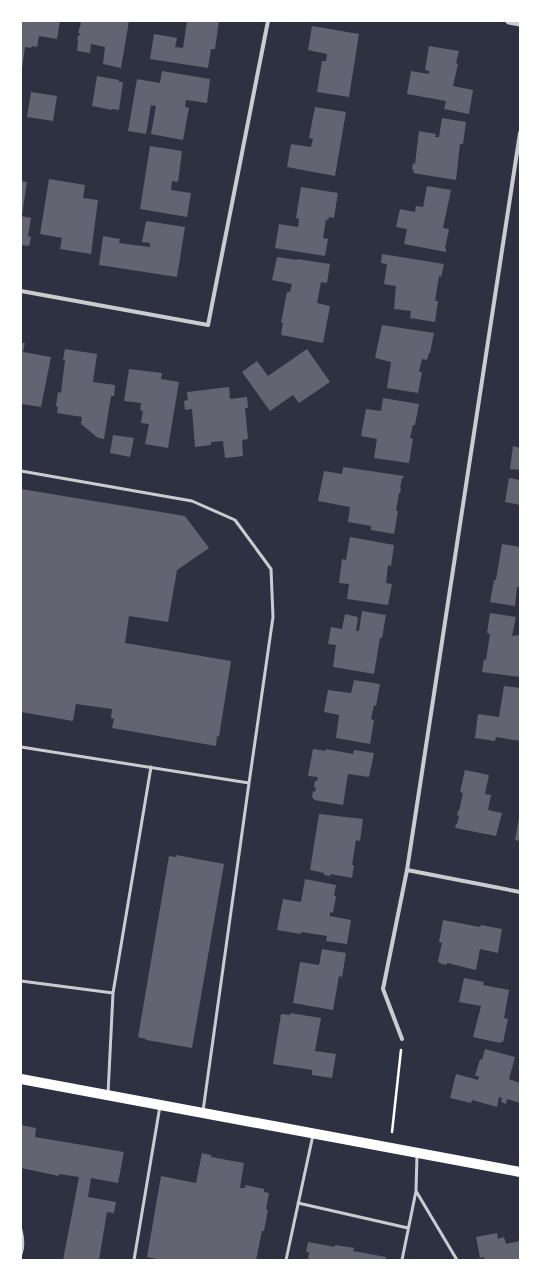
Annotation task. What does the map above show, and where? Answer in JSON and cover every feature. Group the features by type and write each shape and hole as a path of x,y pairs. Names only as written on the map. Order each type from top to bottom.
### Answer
{"main road":[{"path":"21,1079 520,1172"}],"street":[{"path":"21,292 208,325 268,21"},
{"path":"509,21 520,23"},
{"path":"402,1039 383,989 406,870 520,133"},
{"path":"406,870 520,892"}],"lane":[{"path":"21,471 192,501 235,520 271,569 273,616 203,1113"},
{"path":"21,747 249,783"},
{"path":"108,1096 113,993 151,768"},
{"path":"21,981 113,993"},
{"path":"134,1260 160,1105"},
{"path":"286,1260 313,1133"},
{"path":"402,1260 416,1191 417,1153"},
{"path":"416,1191 457,1260"},
{"path":"298,1203 408,1228"},
{"path":"21,1230 23,1239 21,1254"}],"path":[{"path":"391,1148 402,1039"}],"building":[{"path":"21,21 60,21 57,39 39,36 37,47 25,47 22,69"},
{"path":"80,21 129,21 121,68 103,64 105,47 91,44 90,53 77,51"},
{"path":"187,21 219,21 215,49 211,49 208,68 150,59 154,34 177,38 175,47 183,48"},
{"path":"312,26 359,34 349,97 317,92 322,61 326,61 327,54 308,50"},
{"path":"429,46 459,51 456,63 458,64 453,86 473,90 469,114 444,109 446,101 407,94 411,71 429,74 429,71 425,70"},
{"path":"162,71 210,79 207,103 186,100 185,107 189,108 183,140 151,134 156,106 151,105 146,134 128,131 137,79 160,83"},
{"path":"97,76 123,82 119,110 92,106"},
{"path":"31,92 57,96 53,121 27,117"},
{"path":"315,107 346,112 335,176 287,167 291,144 311,147 313,139 309,138"},
{"path":"442,118 466,122 463,144 460,144 456,180 413,173 414,170 412,170 413,163 415,164 419,131 436,134 435,137 439,137"},
{"path":"150,146 182,151 178,182 172,181 171,190 191,193 187,217 140,209"},
{"path":"49,179 85,185 83,198 98,200 91,254 60,249 62,238 40,234"},
{"path":"21,181 27,182 22,215 21,215"},
{"path":"427,186 451,190 443,228 449,229 445,248 446,252 404,244 407,229 396,227 400,209 415,212 416,206 423,207"},
{"path":"301,187 338,193 334,218 329,217 328,220 326,219 323,238 328,239 325,256 275,248 279,224 298,227 299,219 296,218"},
{"path":"21,216 31,218 28,236 31,237 29,246 21,245"},
{"path":"146,221 185,227 177,277 99,265 103,236 120,239 119,243 150,247 150,243 142,242"},
{"path":"382,254 444,264 441,277 439,276 435,301 438,301 435,322 410,318 411,311 394,309 396,286 384,284 387,264 381,263"},
{"path":"277,257 330,264 327,283 321,282 317,303 330,306 323,343 281,335 283,323 281,323 287,292 290,292 292,284 272,280"},
{"path":"382,325 434,333 427,360 422,359 419,372 422,372 418,393 387,388 391,362 375,358"},
{"path":"21,343 25,343 23,352 51,357 41,407 21,404"},
{"path":"65,349 97,354 93,382 115,385 114,396 111,396 104,439 98,438 81,424 82,417 57,413 58,407 56,406 58,392 61,393"},
{"path":"307,349 330,382 299,403 293,395 270,411 242,372 257,361 268,376"},
{"path":"129,369 162,373 161,379 179,382 168,448 145,444 149,424 141,423 143,411 140,410 141,403 124,401"},
{"path":"229,387 230,399 247,397 248,408 245,408 248,439 242,440 243,456 225,458 223,441 211,442 211,445 195,447 192,409 185,410 184,401 188,400 187,392"},
{"path":"383,398 419,404 415,425 413,425 410,438 413,439 409,463 374,458 377,439 361,436 366,409 381,411"},
{"path":"113,435 134,438 130,457 110,453"},
{"path":"513,446 520,448 520,470 510,469"},
{"path":"343,467 404,476 402,478 399,493 394,534 371,530 371,526 348,522 350,507 318,501 324,471 342,474"},
{"path":"509,478 520,480 520,505 505,502"},
{"path":"21,489 185,516 209,548 177,570 168,622 129,616 125,643 231,661 219,737 217,736 216,746 112,728 114,719 111,718 112,709 76,704 73,721 21,712"},
{"path":"350,537 394,545 391,566 388,565 386,583 392,584 388,605 347,599 349,584 339,583 342,559 346,560"},
{"path":"502,544 520,547 520,587 517,587 515,606 490,602 494,580 496,580"},
{"path":"362,611 386,615 382,638 380,638 374,674 333,667 336,645 328,644 331,627 342,629 345,614 358,617 356,631 359,631"},
{"path":"490,613 516,617 512,636 520,635 520,677 482,672 484,659 486,660 490,634 487,633"},
{"path":"354,680 380,684 376,706 374,705 371,719 374,720 370,744 336,738 339,715 324,712 328,690 351,693"},
{"path":"504,686 520,688 520,741 496,737 495,741 475,738 478,714 499,717"},
{"path":"313,749 326,751 326,749 353,754 354,750 374,753 369,777 348,774 343,805 314,800 314,798 312,798 313,791 315,792 316,788 314,787 315,781 317,781 318,777 308,776"},
{"path":"465,770 489,775 485,794 491,795 488,810 502,813 496,836 455,828 459,816 457,815 463,793 460,792"},
{"path":"319,814 363,819 360,841 356,840 352,865 354,865 352,878 331,874 330,876 324,875 324,873 310,870"},
{"path":"520,818 520,841 515,840"},
{"path":"176,855 224,864 192,1048 146,1040 138,1037 169,856 176,857"},
{"path":"305,879 336,885 333,913 330,912 330,916 351,920 347,944 326,941 327,936 277,930 283,899 301,902"},
{"path":"443,920 480,927 481,925 502,929 498,953 480,949 476,970 447,963 446,965 439,963 438,961 442,943 439,942"},
{"path":"322,949 346,953 342,977 339,976 333,1010 293,1003 300,962 319,965"},
{"path":"464,978 484,982 483,985 509,990 504,1018 508,1019 503,1042 500,1043 473,1037 481,1006 459,1002"},
{"path":"290,1013 321,1018 315,1051 336,1054 332,1078 312,1075 312,1070 273,1064 281,1014 290,1015"},
{"path":"485,1049 515,1057 509,1079 520,1083 520,1103 507,1099 506,1104 501,1102 502,1098 499,1097 497,1107 472,1100 471,1103 450,1098 456,1074 478,1080 479,1076 475,1076 480,1059 482,1060"},
{"path":"21,1125 36,1128 35,1137 124,1152 118,1183 91,1178 88,1197 116,1202 114,1213 107,1212 99,1260 63,1260 79,1177 59,1174 59,1176 21,1168"},
{"path":"202,1153 211,1155 211,1157 244,1163 240,1188 245,1188 245,1185 264,1189 264,1192 269,1193 266,1209 268,1210 264,1231 262,1231 256,1260 162,1260 147,1257 161,1176 196,1183"},
{"path":"497,1233 498,1239 504,1237 506,1244 520,1241 520,1260 485,1260 484,1257 480,1258 476,1237"},
{"path":"308,1242 335,1247 335,1245 354,1248 353,1251 386,1257 386,1260 308,1260 309,1252 306,1252"}]}
